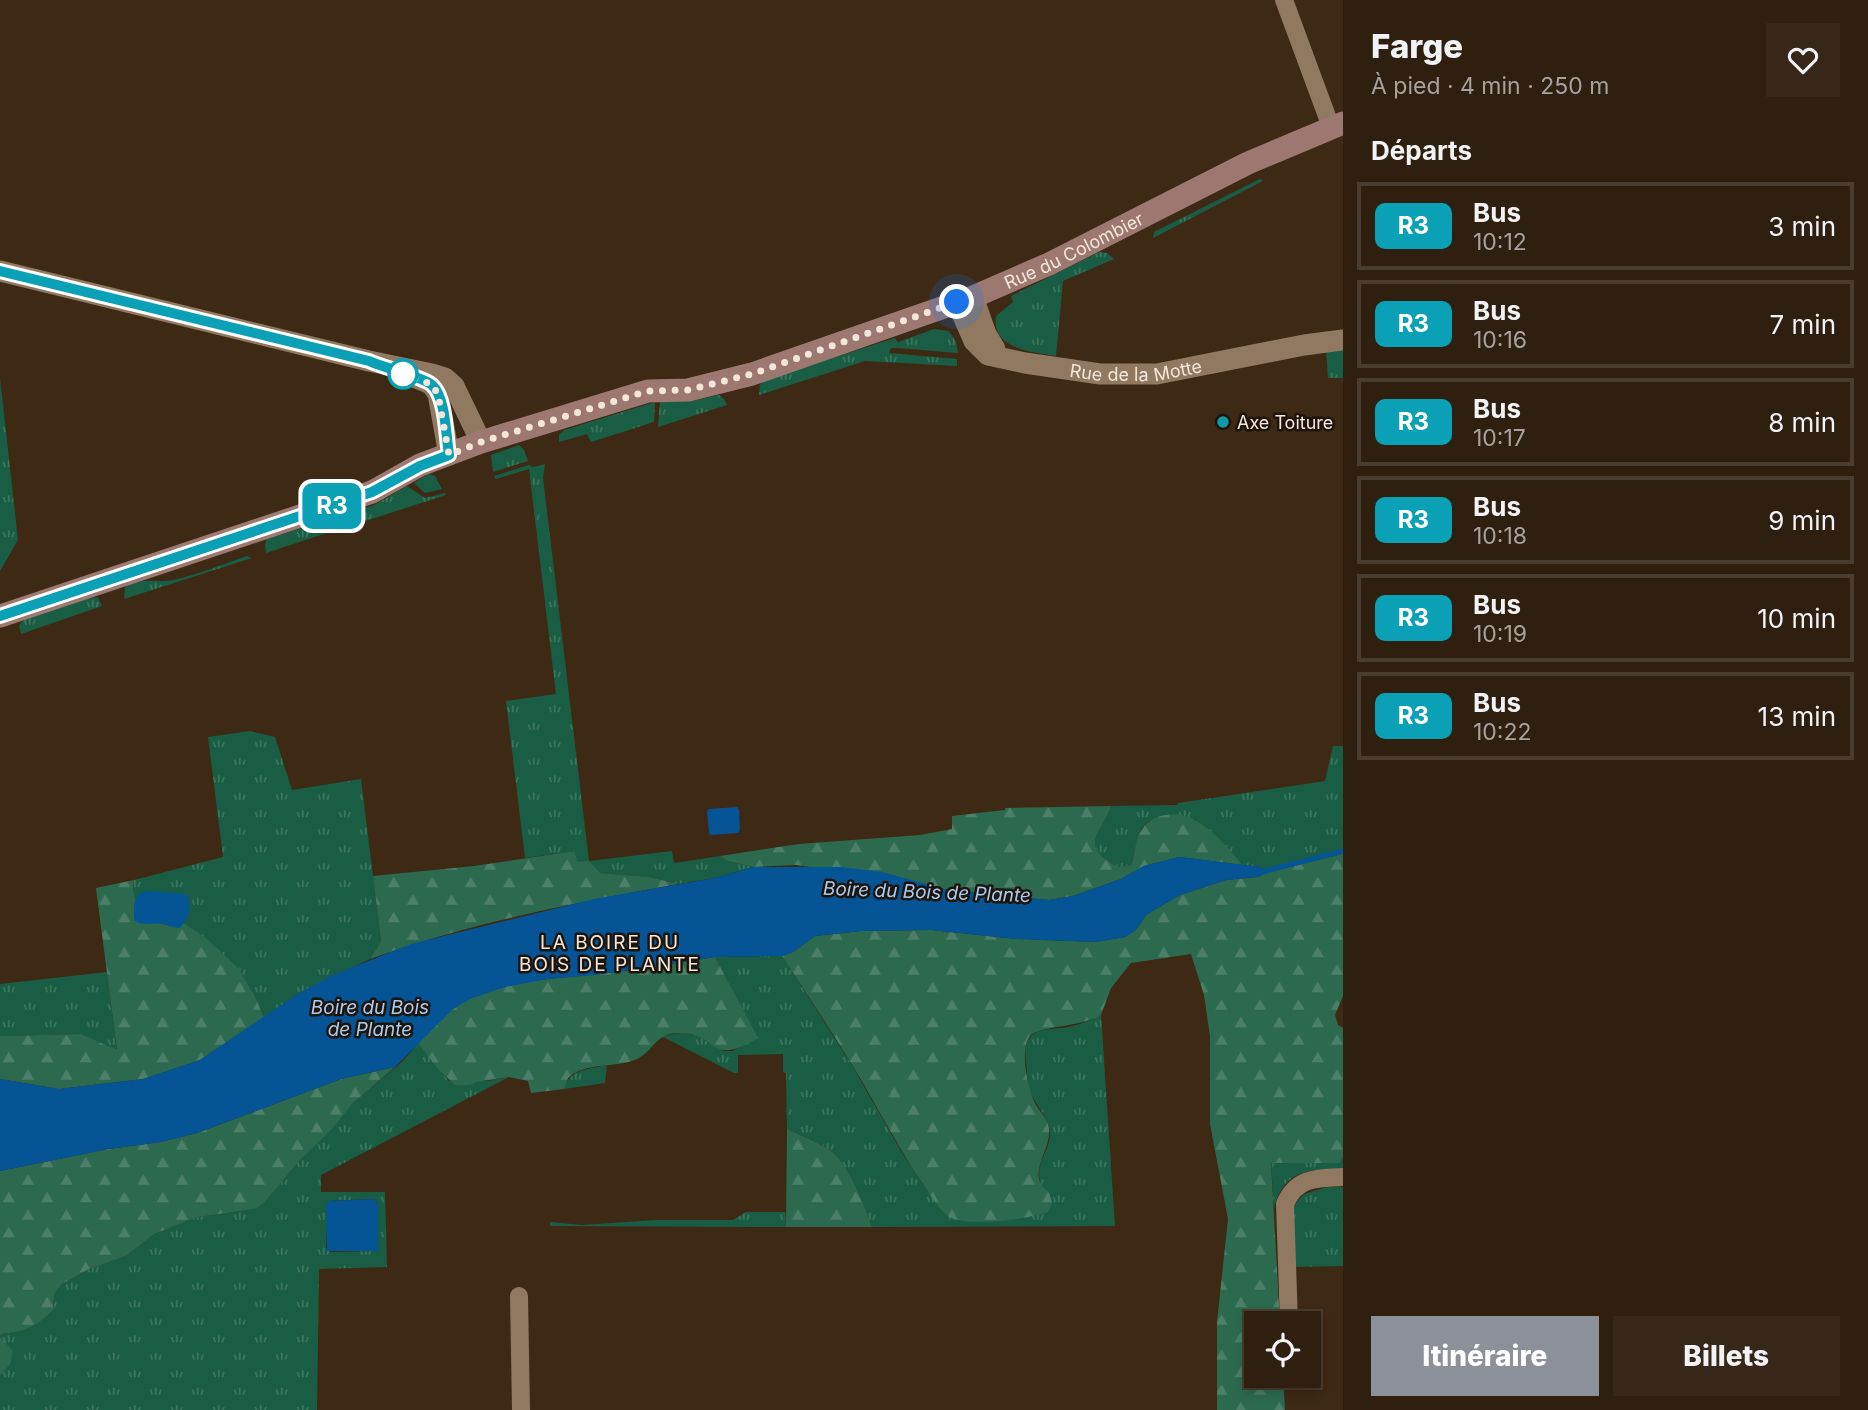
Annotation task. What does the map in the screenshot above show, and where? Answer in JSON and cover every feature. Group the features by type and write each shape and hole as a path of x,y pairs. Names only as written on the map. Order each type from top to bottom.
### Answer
{"main road":[{"name":"Rue du Colombier","path":"0,616 372,492 420,466 481,442 648,391 688,390 752,374 965,300 1049,264 1248,163 1337,125"}],"street":[{"path":"1284,0 1337,125"},
{"path":"0,271 445,378 454,386 481,442"},
{"name":"Rue de la Motte","path":"965,300 969,331 980,349 988,355 1073,371 1145,375 1343,340"},
{"path":"369,361 431,384 442,406 449,455"},
{"path":"1289,1311 1285,1204 1293,1189 1300,1183 1319,1178 1343,1177"},
{"path":"519,1296 521,1410"}],"green space":[{"path":"1260,179 1263,181 1153,238 1154,232"},
{"path":"1099,252 1107,253 1114,259 1063,281 1056,356 1015,347 1000,336 996,327 996,316 1013,302 1011,296"},
{"path":"934,329 949,331 956,342 958,353 891,348 889,353 957,359 957,366 865,361 759,395 760,384 767,379 895,338 898,342"},
{"path":"1343,349 1343,378 1328,378 1326,351"},
{"path":"0,378 18,540 0,571"},
{"path":"719,395 727,405 658,427 660,402 691,401"},
{"path":"655,402 654,422 591,442 587,434 559,442 559,435 564,430"},
{"path":"519,445 528,461 493,472 491,455"},
{"path":"545,464 543,478 589,861 672,851 674,863 720,856 728,861 753,867 715,878 678,884 649,877 600,873 576,862 575,851 525,858 506,701 556,694 529,469 496,479 494,476 529,465 533,467"},
{"path":"428,474 435,476 442,489 425,493 414,483"},
{"path":"407,486 425,498 445,493 446,495 353,525 354,512 374,505"},
{"path":"318,523 333,531 266,553 267,539"},
{"path":"247,556 252,558 124,599 125,587 131,584 182,578"},
{"path":"91,597 98,598 102,606 21,634 19,626 23,620"},
{"path":"250,731 275,737 292,790 361,779 381,941 370,959 299,993 264,1018 239,969 136,902 133,890 134,880 223,857 208,737"},
{"path":"1333,746 1343,746 1343,854 1266,873 1261,867 1243,865 1206,827 1194,819 1149,821 1141,829 1131,865 1128,866 1114,865 1097,849 1096,836 1111,806 1177,805 1325,781"},
{"path":"1111,806 1095,843 1102,856 1116,866 1131,865 1138,836 1151,820 1174,814 1186,816 1208,828 1243,865 1179,857 1144,866 1121,879 1073,896 1049,900 948,890 916,882 796,865 753,867 728,861 720,856 799,844 920,835 952,829 952,816 1005,808"},
{"path":"575,851 577,862 589,861 600,873 649,877 678,884 484,924 370,959 381,941 373,876 474,866"},
{"path":"1343,854 1343,996 1335,1015 1338,1025 1343,1028 1343,1156 1340,1163 1271,1163 1279,1311 1244,1311 1244,1388 1284,1388 1285,1410 1217,1410 1217,1322 1228,1219 1210,1124 1210,1036 1204,995 1191,954 1131,963 1111,988 1101,1015 1083,1022 1042,1030 1030,1036 1025,1051 1028,1080 1036,1105 1049,1128 1039,1178 1049,1192 1052,1203 1048,1212 1039,1215 982,1222 956,1220 948,1216 936,1203 782,956 793,952 815,936 861,931 931,930 1016,939 1096,942 1125,937 1136,930 1146,915 1180,895 1226,880 1258,877"},
{"path":"134,880 136,902 173,916 207,939 239,969 264,1018 200,1060 143,1079 59,1089 0,1079 0,1036 81,1034 117,1050 96,888"},
{"path":"782,956 928,1192 999,1221 1042,1187 1039,1170 1050,1134 1047,1121 1029,1088 1026,1051 1029,1038 1038,1032 1077,1025 1101,1015 1115,1226 872,1227 854,1185 835,1155 818,1143 787,1129 783,1054 738,1055 738,1073 734,1073 661,1036 681,1033 696,1035 724,1051 733,1051 757,1038 715,957"},
{"path":"715,957 758,1038 730,1050 722,1050 692,1034 671,1034 659,1039 635,1060 591,1067 568,1078 564,1089 531,1093 528,1081 509,1077 470,1085 455,1085 418,1043 453,1009 469,999 504,986"},
{"path":"107,972 117,1051 81,1034 0,1036 0,984"},
{"path":"418,1043 449,1081 488,1081 509,1077 321,1175 321,1192 385,1192 387,1267 319,1269 317,1410 0,1410 0,1376 11,1363 13,1351 1,1340 3,1333 18,1332 37,1324 54,1309 55,1293 62,1284 87,1270 126,1256 154,1234 198,1217 255,1209 265,1202 352,1104 403,1061","holes":["374,1199 378,1204 378,1251 330,1252 326,1248 328,1201"]},
{"path":"607,1065 605,1083 564,1089 566,1082 575,1074"},
{"path":"395,1067 352,1104 265,1202 255,1209 198,1217 154,1234 126,1256 87,1270 62,1284 55,1293 54,1309 37,1324 0,1336 0,1171 197,1133 341,1079"},
{"path":"787,1129 828,1149 842,1163 865,1207 872,1227 786,1227"},
{"path":"1343,1156 1343,1169 1308,1171 1291,1179 1278,1196 1274,1209 1271,1162 1340,1163"},
{"path":"1327,1187 1343,1187 1343,1266 1294,1267 1294,1205 1304,1194"},
{"path":"746,1212 785,1212 786,1227 550,1226 550,1222 582,1225 656,1220 733,1220"},
{"path":"0,1337 13,1351 11,1363 0,1376"}],"water":[{"path":"737,807 740,830 738,833 709,833 709,809"},
{"name":"Boire du Bois de Plante","path":"1179,857 1261,867 1266,873 1258,877 1226,880 1180,895 1146,915 1136,930 1125,937 1096,942 1016,939 931,930 861,931 815,936 793,952 782,956 715,957 505,987 470,999 453,1009 395,1067 341,1079 197,1133 0,1171 0,1079 59,1089 143,1079 200,1060 299,993 333,975 411,944 594,899 715,878 753,867 841,867 882,872 948,890 1049,900 1073,896 1121,879 1144,866"},
{"path":"147,891 186,894 189,912 180,928 134,920 134,905 139,894"},
{"path":"374,1199 378,1204 378,1251 327,1251 328,1201"}],"waterway":[{"name":"Boire du Bois de Plante","path":"1258,873 1343,851"}],"bus line":[{"name":"R3","path":"0,271 369,361 416,377 431,384 438,394 449,455 406,472 372,492 333,506 0,616"}],"place":[{"name":"Axe Toiture","path":"1223,422"}],"district":[{"name":"LA BOIRE DU BOIS DE PLANTE","path":"610,953"}],"route":[{"path":"403,374 431,384 438,394 449,455 481,442 648,391 688,390 752,374 957,302"}]}
